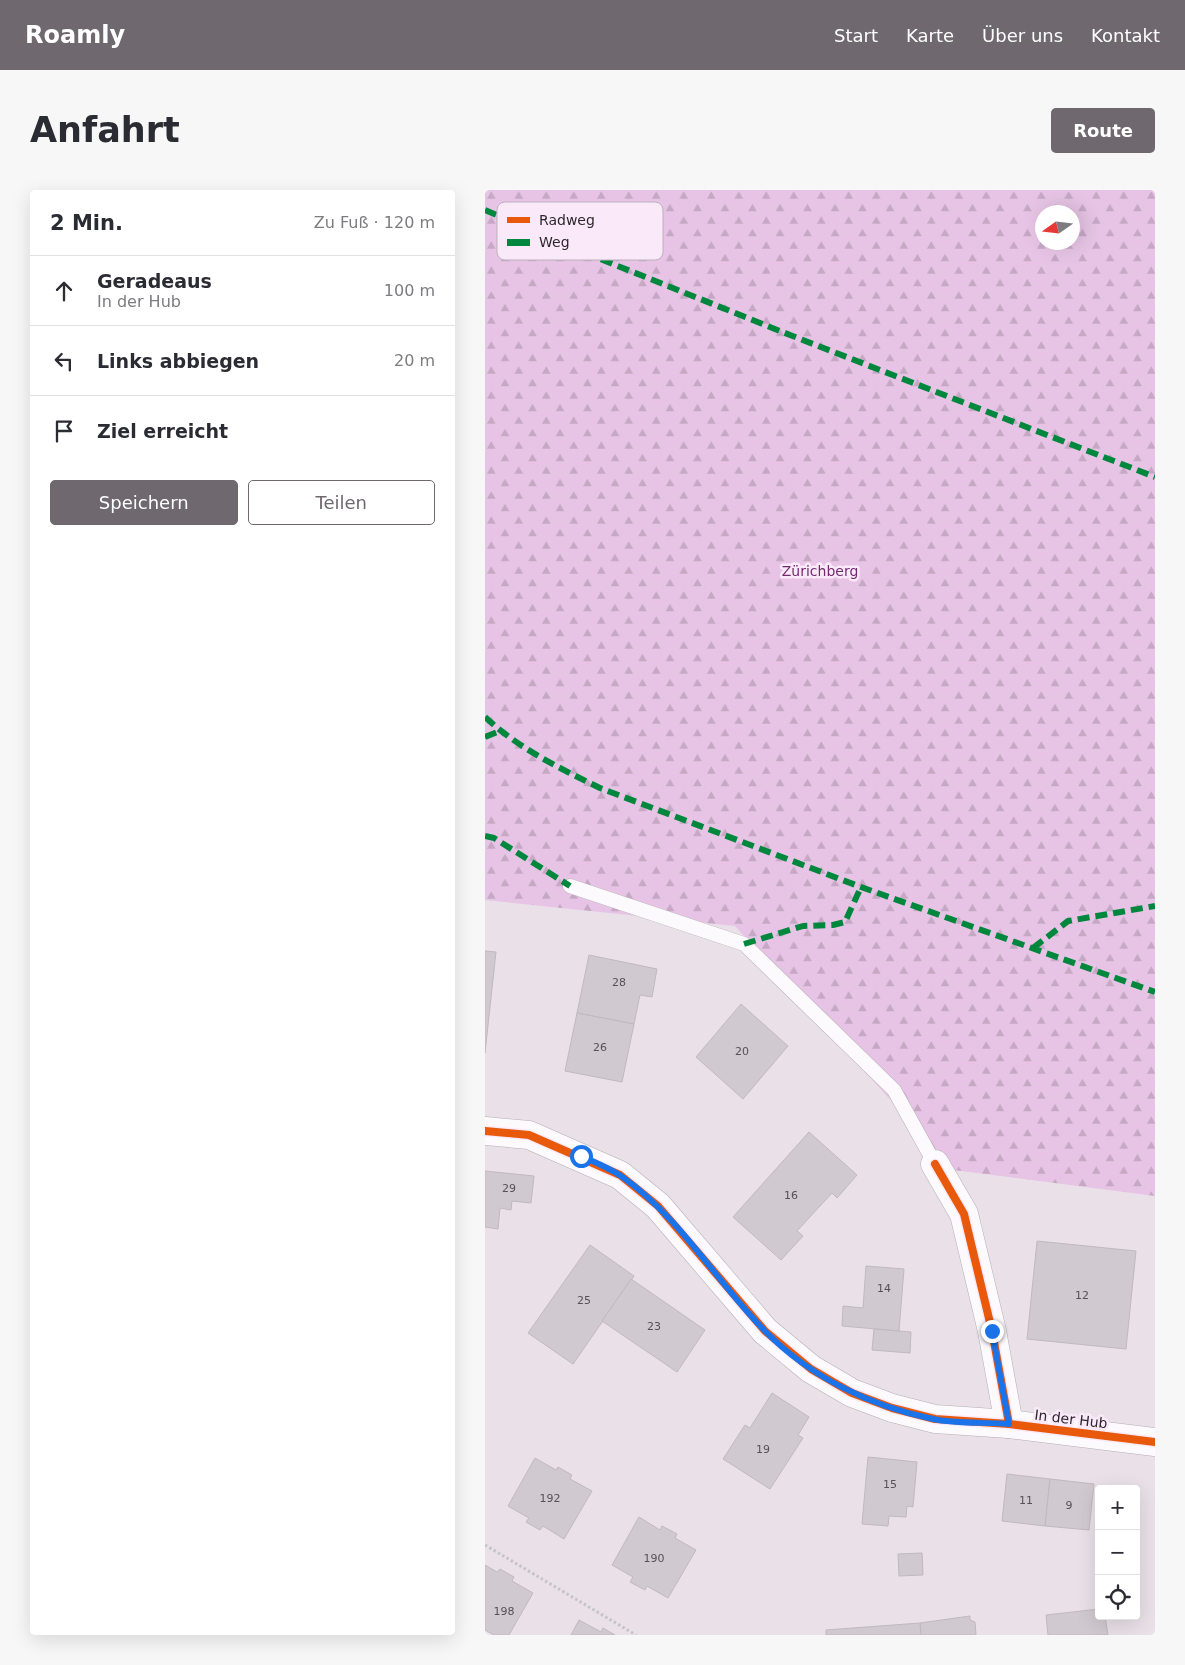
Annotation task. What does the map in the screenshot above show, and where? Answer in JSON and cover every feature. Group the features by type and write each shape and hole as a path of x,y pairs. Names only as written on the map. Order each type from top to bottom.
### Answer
{"street":[{"name":"In der Hub","path":"485,1131 529,1135 620,1175 658,1206 765,1331 811,1369 852,1393 892,1408 935,1419 1009,1424 1155,1442"},
{"path":"935,1164 964,1214 992,1331 1009,1424"}],"lane":[{"path":"571,886 744,944 894,1090 935,1164"}],"path":[{"path":"485,1544 636,1635"}],"green space":[{"name":"Zürichberg","path":"485,190 1155,190 1155,1196 953,1170 735,926 485,900"}],"building":[{"path":"485,951 496,952 485,1053"},
{"path":"589,955 657,969 652,997 640,995 634,1024 577,1013"},
{"path":"741,1004 788,1046 743,1099 696,1057"},
{"path":"577,1013 634,1024 622,1082 565,1071"},
{"path":"809,1132 857,1175 837,1198 832,1193 797,1231 803,1236 781,1260 733,1217"},
{"path":"485,1171 534,1176 531,1203 512,1201 511,1210 500,1208 498,1229 485,1227"},
{"path":"1037,1241 1136,1251 1126,1349 1027,1339"},
{"path":"590,1245 634,1276 573,1364 528,1333"},
{"path":"866,1266 904,1269 899,1331 842,1326 843,1306 863,1308"},
{"path":"631,1279 705,1330 677,1372 602,1321"},
{"path":"874,1329 911,1332 910,1353 872,1350"},
{"path":"772,1393 809,1417 798,1435 803,1438 770,1489 723,1459 745,1425 750,1428"},
{"path":"868,1457 917,1462 913,1507 907,1506 906,1517 889,1516 888,1526 862,1524"},
{"path":"535,1458 556,1470 558,1467 572,1475 570,1479 592,1491 564,1539 543,1526 540,1530 526,1522 529,1518 508,1506"},
{"path":"1007,1474 1050,1479 1045,1526 1002,1521"},
{"path":"1050,1479 1094,1484 1089,1530 1045,1526"},
{"path":"639,1517 660,1530 662,1526 677,1534 675,1538 696,1550 668,1598 647,1586 645,1590 630,1582 633,1577 612,1565"},
{"path":"922,1553 923,1575 899,1576 898,1554"},
{"path":"485,1565 497,1572 500,1569 514,1577 512,1581 533,1593 509,1635 494,1635 485,1630"},
{"path":"1095,1609 1095,1620 1106,1620 1108,1635 1048,1635 1046,1615"},
{"path":"970,1616 970,1620 975,1622 976,1635 921,1635 920,1623"},
{"path":"579,1620 601,1632 603,1628 615,1635 571,1635"},
{"path":"920,1623 921,1635 826,1635 826,1630"}],"marked path":[{"path":"485,210 497,215"},
{"path":"603,260 1155,477"},
{"path":"485,717 525,748 600,788 861,887 1155,992"},
{"path":"485,737 500,731"},
{"path":"485,836 494,838 570,886"},
{"path":"744,944 803,926 833,925 845,922 861,887"},
{"path":"1033,948 1068,921 1155,906"}],"cycle path":[{"path":"485,1131 529,1135 620,1175 658,1206 765,1331 811,1369 852,1393 892,1408 935,1419 1009,1424 1155,1442"},
{"path":"935,1164 964,1214 992,1331 1009,1424"}],"route":[{"path":"581,1156 620,1175 658,1206 691,1242 765,1331 811,1369 852,1393 892,1408 935,1419 1009,1424 992,1331"}]}
